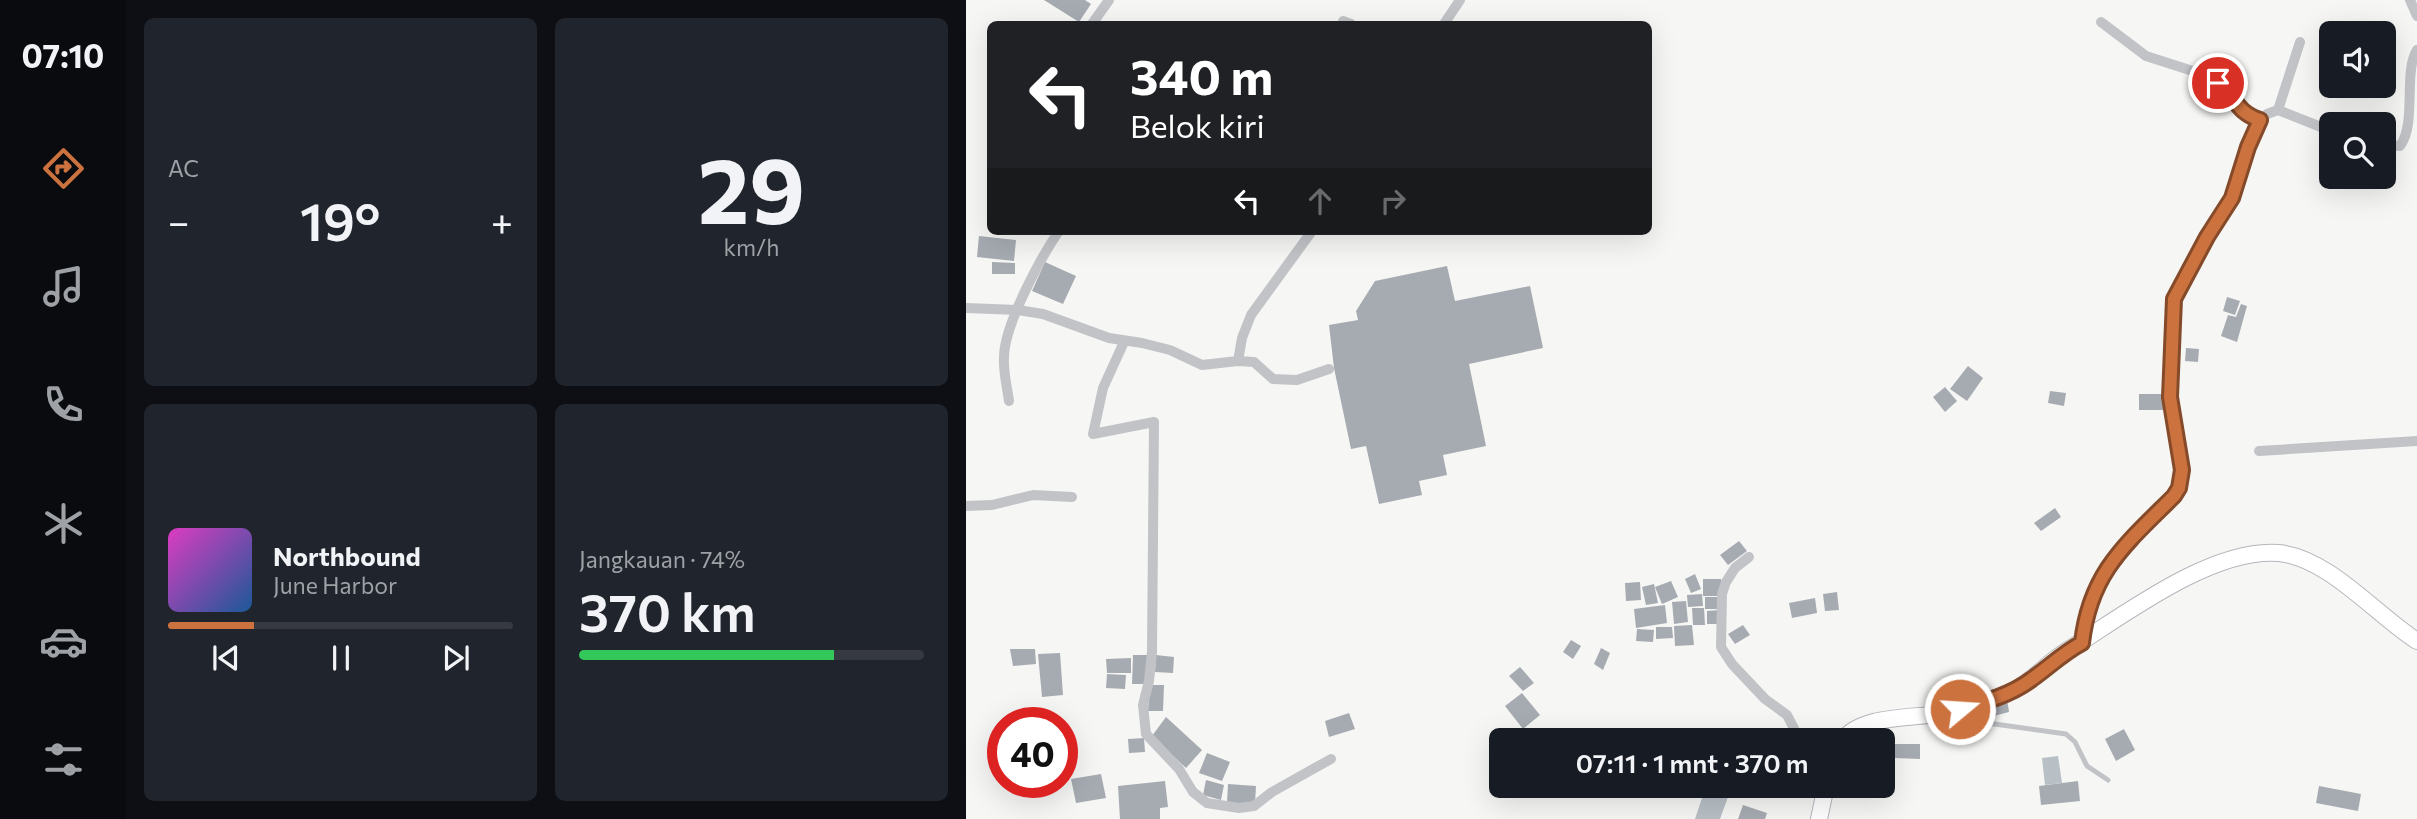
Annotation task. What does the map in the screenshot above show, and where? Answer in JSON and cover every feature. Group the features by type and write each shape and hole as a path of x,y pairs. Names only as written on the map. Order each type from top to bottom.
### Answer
{"street":[{"path":"1094,21 1109,0"},
{"path":"1446,21 1460,0"},
{"path":"2410,0 2417,16"},
{"path":"2101,22 2146,55 2199,73 2218,83 2228,90 2234,103 2243,112 2260,120"},
{"path":"2278,110 2300,42"},
{"path":"2404,143 2415,102 2412,61 2417,50"},
{"path":"2082,643 2088,607 2105,570 2179,488 2182,461 2170,397 2174,299 2207,237 2232,198 2248,147 2260,120 2278,110 2319,126"},
{"path":"2396,147 2404,143 2417,146"},
{"path":"1009,401 1004,357 1006,340 1039,265 1057,235"},
{"path":"1238,361 1242,338 1251,315 1309,235"},
{"path":"966,308 1043,314 1124,342 1170,350 1202,365 1254,362 1273,379 1297,380 1329,369"},
{"path":"1124,342 1103,388 1093,434 1154,422 1152,652 1143,705 1146,734 1179,769 1193,792 1207,803 1239,808 1254,806 1272,792 1331,760"},
{"path":"2259,451 2417,441"},
{"path":"966,506 992,505 1033,495 1072,497"},
{"path":"1860,728 1873,723 1960,709 2016,689 2063,653 2082,643 2130,608 2185,579 2242,555 2277,553 2300,559 2331,576 2417,640"},
{"path":"1749,557 1735,568 1722,594 1721,648 1732,664 1765,699 1787,715 1794,728"},
{"path":"1819,819 1823,798"}],"lane":[{"path":"1960,709 1973,721 2066,734 2075,742 2087,766 2108,780"}],"shaded area":[{"path":"2058,756 2062,783 2045,785 2042,758"},
{"path":"1702,798 1728,798 1720,819 1695,819"}],"building":[{"path":"1044,0 1085,0 1091,4 1077,21"},
{"path":"979,236 1016,240 1014,261 977,257"},
{"path":"992,262 1015,263 1015,274 992,274"},
{"path":"1045,262 1076,276 1063,304 1032,291"},
{"path":"1447,266 1455,301 1530,286 1543,348 1469,364 1486,446 1443,455 1447,475 1419,481 1422,495 1379,504 1366,446 1351,449 1334,368 1329,325 1358,320 1356,311 1375,281"},
{"path":"2227,297 2240,301 2235,315 2223,311"},
{"path":"2241,304 2247,306 2237,342 2221,336 2228,315 2236,317"},
{"path":"2186,348 2199,349 2198,362 2185,361"},
{"path":"1968,366 1983,378 1967,401 1950,389"},
{"path":"1945,387 1957,401 1945,412 1933,397"},
{"path":"2050,391 2066,393 2064,406 2048,403"},
{"path":"2139,394 2166,394 2166,410 2139,410"},
{"path":"2055,508 2061,517 2041,531 2034,523"},
{"path":"1739,541 1747,551 1728,565 1720,555"},
{"path":"1695,574 1701,589 1691,593 1685,579"},
{"path":"1703,579 1721,579 1721,596 1703,596"},
{"path":"1671,581 1678,597 1662,604 1655,587"},
{"path":"1640,582 1641,600 1626,601 1625,583"},
{"path":"1654,584 1658,603 1646,605 1642,587"},
{"path":"1837,592 1839,610 1825,611 1823,594"},
{"path":"1702,594 1703,606 1688,607 1687,595"},
{"path":"1705,597 1720,597 1720,609 1705,609"},
{"path":"1815,598 1817,613 1792,618 1789,603"},
{"path":"1686,601 1688,622 1674,624 1672,602"},
{"path":"1665,605 1667,623 1636,628 1634,609"},
{"path":"1692,608 1704,608 1705,625 1693,625"},
{"path":"1720,610 1720,624 1707,624 1707,611"},
{"path":"1692,625 1694,645 1675,646 1674,626"},
{"path":"1743,625 1750,635 1735,644 1728,634"},
{"path":"1656,627 1672,627 1673,638 1656,639"},
{"path":"1637,629 1654,630 1653,642 1636,641"},
{"path":"1571,640 1581,646 1573,659 1563,652"},
{"path":"1601,648 1610,653 1603,670 1594,664"},
{"path":"1010,649 1035,649 1036,664 1013,666"},
{"path":"1060,653 1063,695 1042,697 1038,654"},
{"path":"1133,655 1149,655 1147,684 1132,684"},
{"path":"1156,655 1174,657 1173,673 1155,672"},
{"path":"1131,658 1131,673 1107,673 1106,659"},
{"path":"1520,667 1534,683 1523,691 1509,676"},
{"path":"1107,674 1126,675 1125,689 1106,688"},
{"path":"1150,685 1164,685 1163,711 1148,711"},
{"path":"1522,693 1540,715 1522,728 1505,706"},
{"path":"2007,699 2009,712 1982,719 1979,708"},
{"path":"1349,713 1355,729 1329,737 1325,721"},
{"path":"1166,717 1202,750 1186,768 1152,736"},
{"path":"2124,729 2135,750 2116,761 2105,739"},
{"path":"1144,738 1145,752 1129,753 1128,739"},
{"path":"1895,744 1920,744 1920,759 1895,758"},
{"path":"1207,753 1230,762 1222,781 1199,773"},
{"path":"1101,774 1106,798 1076,803 1078,778"},
{"path":"1206,780 1224,785 1221,800 1203,795"},
{"path":"1165,781 1168,807 1160,808 1160,819 1120,819 1118,786"},
{"path":"2078,781 2080,801 2041,805 2039,786"},
{"path":"1228,784 1256,786 1255,804 1227,803"},
{"path":"2319,786 2361,794 2358,811 2316,803"},
{"path":"1743,805 1767,813 1765,819 1738,819"}],"route":[{"path":"1960,709 2016,689 2063,653 2082,643 2088,607 2105,570 2179,488 2182,461 2170,397 2174,299 2207,237 2232,198 2248,147 2260,120 2243,112 2234,103 2228,90 2218,83"}]}
